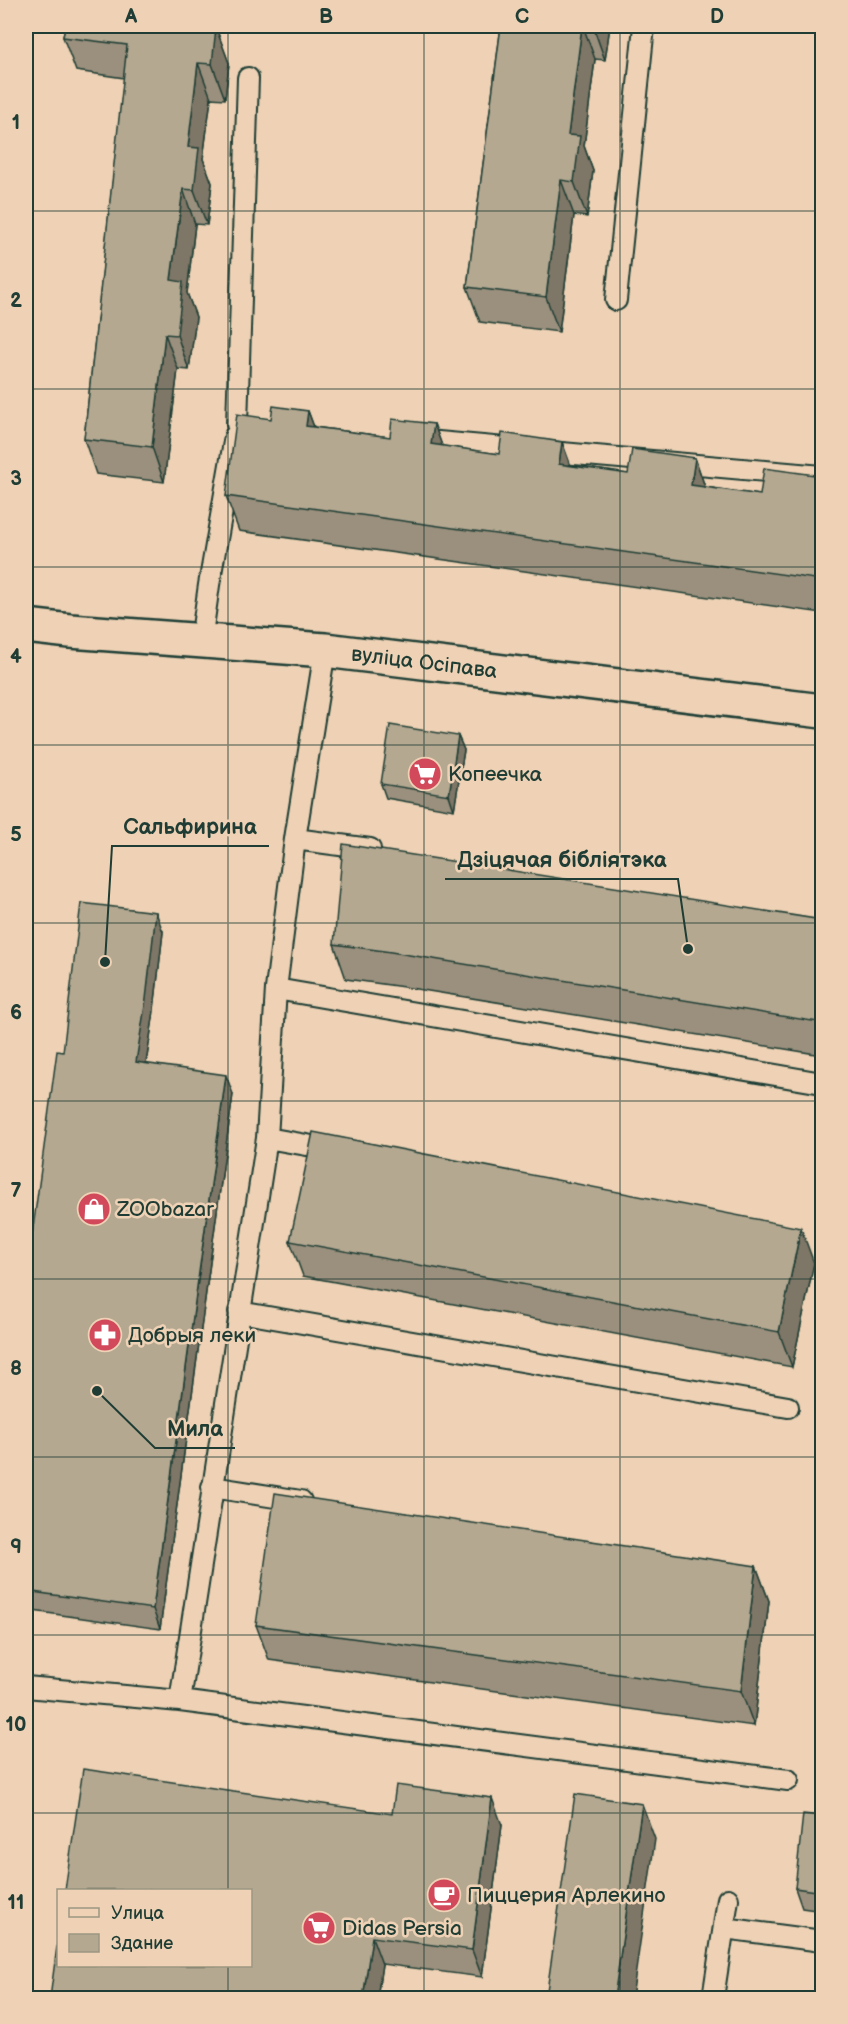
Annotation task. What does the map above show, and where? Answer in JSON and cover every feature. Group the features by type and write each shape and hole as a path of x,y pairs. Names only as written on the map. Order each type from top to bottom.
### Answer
{"street":[{"name":"вуліца Осіпава","path":"26,626 325,650 822,711"}],"lane":[{"path":"616,300 644,26"},
{"path":"201,641 237,424 248,78"},
{"path":"237,424 261,427"},
{"path":"393,438 822,476"},
{"path":"180,1701 267,1138 276,989 295,839 325,650"},
{"path":"295,839 383,851"},
{"path":"276,989 822,1083"},
{"path":"267,1138 349,1153"},
{"path":"240,1312 788,1407"},
{"path":"212,1487 318,1503"},
{"path":"26,1687 180,1701 788,1780"},
{"path":"713,1998 728,1899"},
{"path":"724,1928 822,1941"}],"building":[{"path":"65,26 204,26 216,28 212,64 198,63 188,147 199,148 194,190 183,189 171,280 183,282 177,335 165,334 152,447 84,439 127,45 63,37"},
{"path":"501,26 582,26 568,135 580,136 574,182 561,180 546,297 467,287"},
{"path":"822,306 822,330 819,329"},
{"path":"273,406 308,411 306,426 390,437 392,419 434,424 431,444 499,454 502,433 562,442 559,464 628,474 632,449 695,458 691,485 760,495 764,468 822,476 822,580 226,496 237,414 271,419"},
{"name":"Копеечка","path":"390,725 458,736 449,795 381,784"},
{"path":"343,844 822,920 822,972 818,1022 334,944"},
{"path":"81,903 156,912 136,1062 226,1075 153,1609 26,1591 26,1280 57,1051 63,1052"},
{"path":"313,1132 801,1228 779,1332 290,1241"},
{"path":"275,1493 756,1566 741,1691 256,1625"},
{"name":"Didas Persia","path":"83,1769 392,1814 396,1785 492,1798 472,1950 372,1937 363,1998 50,1998 57,1946 57,1967 252,1967 252,1889 65,1889"},
{"path":"575,1794 642,1804 614,1998 546,1998"},
{"path":"803,1814 822,1816 822,1892 795,1888"}],"place":[{"name":"Копеечка","path":"425,774"},
{"name":"Дзіцячая бібліятэка","path":"688,949"},
{"name":"Сальфирина","path":"105,962"},
{"name":"ZOObazar","path":"94,1209"},
{"name":"Добрыя леки","path":"105,1335"},
{"name":"Мила","path":"97,1391"},
{"name":"Пиццерия Арлекино","path":"444,1895"},
{"name":"Didas Persia","path":"319,1928"}]}
